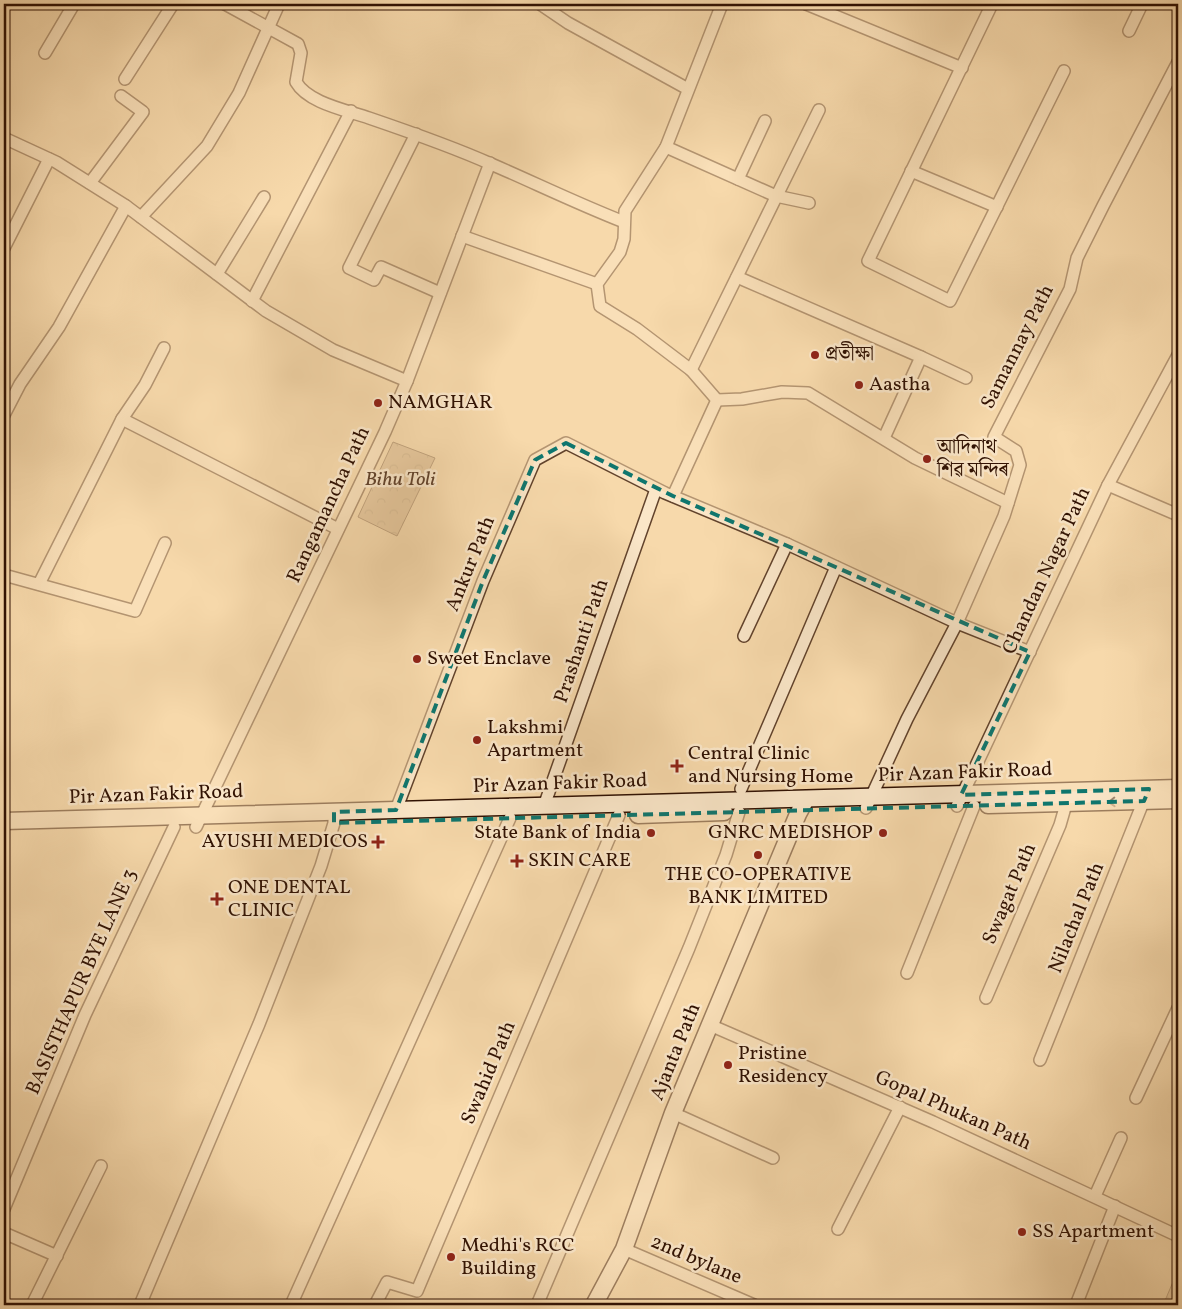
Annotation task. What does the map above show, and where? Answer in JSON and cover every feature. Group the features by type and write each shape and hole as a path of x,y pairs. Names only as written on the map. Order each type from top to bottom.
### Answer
{"main road":[{"name":"Pir Azan Fakir Road","path":"959,801 974,806 1066,804 1146,795 1178,788"},
{"name":"Pir Azan Fakir Road","path":"4,821 198,821 334,817 510,818 739,812 868,803 1146,795 1178,800"},
{"name":"Pir Azan Fakir Road","path":"334,817 396,810 544,806 802,808"},
{"name":"Ajanta Path","path":"594,1305 624,1249 673,1113 802,808"},
{"name":"Pir Azan Fakir Road","path":"4,832 174,827 198,821"}],"street":[{"path":"46,54 74,4"},
{"path":"124,79 173,4"},
{"path":"225,4 298,44 301,53 296,82 301,91 490,163 569,200 624,222"},
{"path":"141,217 207,146 239,93 267,27 279,4"},
{"path":"540,4 568,22 688,89"},
{"path":"718,400 691,370 637,329 600,306 597,284 620,252 624,239 625,211 666,147 722,4"},
{"path":"806,4 962,68"},
{"path":"992,4 868,261 950,301 1064,71"},
{"path":"1129,31 1142,4"},
{"name":"Samannay Path","path":"868,803 907,719 956,623 1008,503 1020,465 1016,451 994,437 1070,289 1077,258 1102,206 1178,62"},
{"path":"90,183 143,112 121,96"},
{"path":"691,370 819,110"},
{"path":"252,301 350,111"},
{"path":"738,179 765,121"},
{"path":"416,134 349,268 374,280 381,268 440,293"},
{"path":"4,138 49,159 126,206 266,311 333,350 407,381"},
{"path":"666,147 776,196 809,203"},
{"path":"4,248 49,159"},
{"name":"Rangamancha Path","path":"198,821 407,381 490,163"},
{"path":"912,171 997,207"},
{"path":"217,274 264,197"},
{"path":"4,414 20,384 59,326 126,206"},
{"path":"462,236 597,284"},
{"path":"737,277 966,378"},
{"path":"39,584 122,419 145,385 164,348"},
{"name":"Chandan Nagar Path","path":"959,801 1108,485 1178,355"},
{"path":"884,438 921,357"},
{"path":"718,400 742,399 782,392 808,394 915,458 1008,503"},
{"path":"673,496 718,400"},
{"path":"122,419 338,529"},
{"name":"Ankur Path","path":"396,810 483,581 535,460 566,443 656,488"},
{"path":"1108,485 1178,515"},
{"path":"656,488 787,544 956,623 1030,652"},
{"name":"Prashanti Path","path":"544,806 656,488"},
{"path":"4,575 135,611 165,543"},
{"path":"744,636 787,544"},
{"path":"741,789 836,567"},
{"name":"Nilachal Path","path":"1040,1060 1146,795"},
{"name":"Swagat Path","path":"986,998 1060,825 1066,804"},
{"path":"907,973 974,806"},
{"path":"537,1305 692,940 726,855 739,812"},
{"name":"Swahid Path","path":"375,1305 387,1282 417,1292 619,815"},
{"path":"140,1305 259,1024 321,866 334,817"},
{"path":"290,1305 510,818"},
{"name":"BASISTHAPUR BYE LANE 3","path":"4,1209 85,1015 174,827"},
{"path":"1136,1098 1178,1008"},
{"name":"Gopal Phukan Path","path":"710,1025 900,1107 1178,1236"},
{"path":"838,1229 900,1107"},
{"path":"673,1113 773,1158"},
{"path":"1095,1196 1121,1138"},
{"path":"32,1305 101,1166"},
{"path":"1076,1305 1115,1206"},
{"path":"4,1233 57,1256"},
{"name":"2nd bylane","path":"624,1249 754,1305"}],"highlighted area":[{"path":"566,443 673,496 1030,652 961,795 1149,789 1144,801 334,823 334,812 396,810 483,581 535,460"}],"green space":[{"name":"Bihu Toli","path":"393,442 435,458 397,536 358,517"},
{"path":"1178,1270 1178,1305 1164,1303"}],"place":[{"name":"প্রতীক্ষা","path":"815,355"},
{"name":"Aastha","path":"859,385"},
{"name":"NAMGHAR","path":"378,403"},
{"name":"আদিনাথ শিৱ মন্দিৰ","path":"927,459"},
{"name":"Sweet Enclave","path":"417,659"},
{"name":"Lakshmi Apartment","path":"477,740"},
{"name":"Central Clinic and Nursing Home","path":"677,766"},
{"name":"State Bank of India","path":"651,833"},
{"name":"GNRC MEDISHOP","path":"883,833"},
{"name":"AYUSHI MEDICOS","path":"378,842"},
{"name":"THE CO-OPERATIVE BANK LIMITED","path":"758,855"},
{"name":"SKIN CARE","path":"517,861"},
{"name":"ONE DENTAL CLINIC","path":"217,899"},
{"name":"Pristine Residency","path":"728,1065"},
{"name":"SS Apartment","path":"1022,1232"},
{"name":"Medhi's RCC Building","path":"451,1257"}]}
